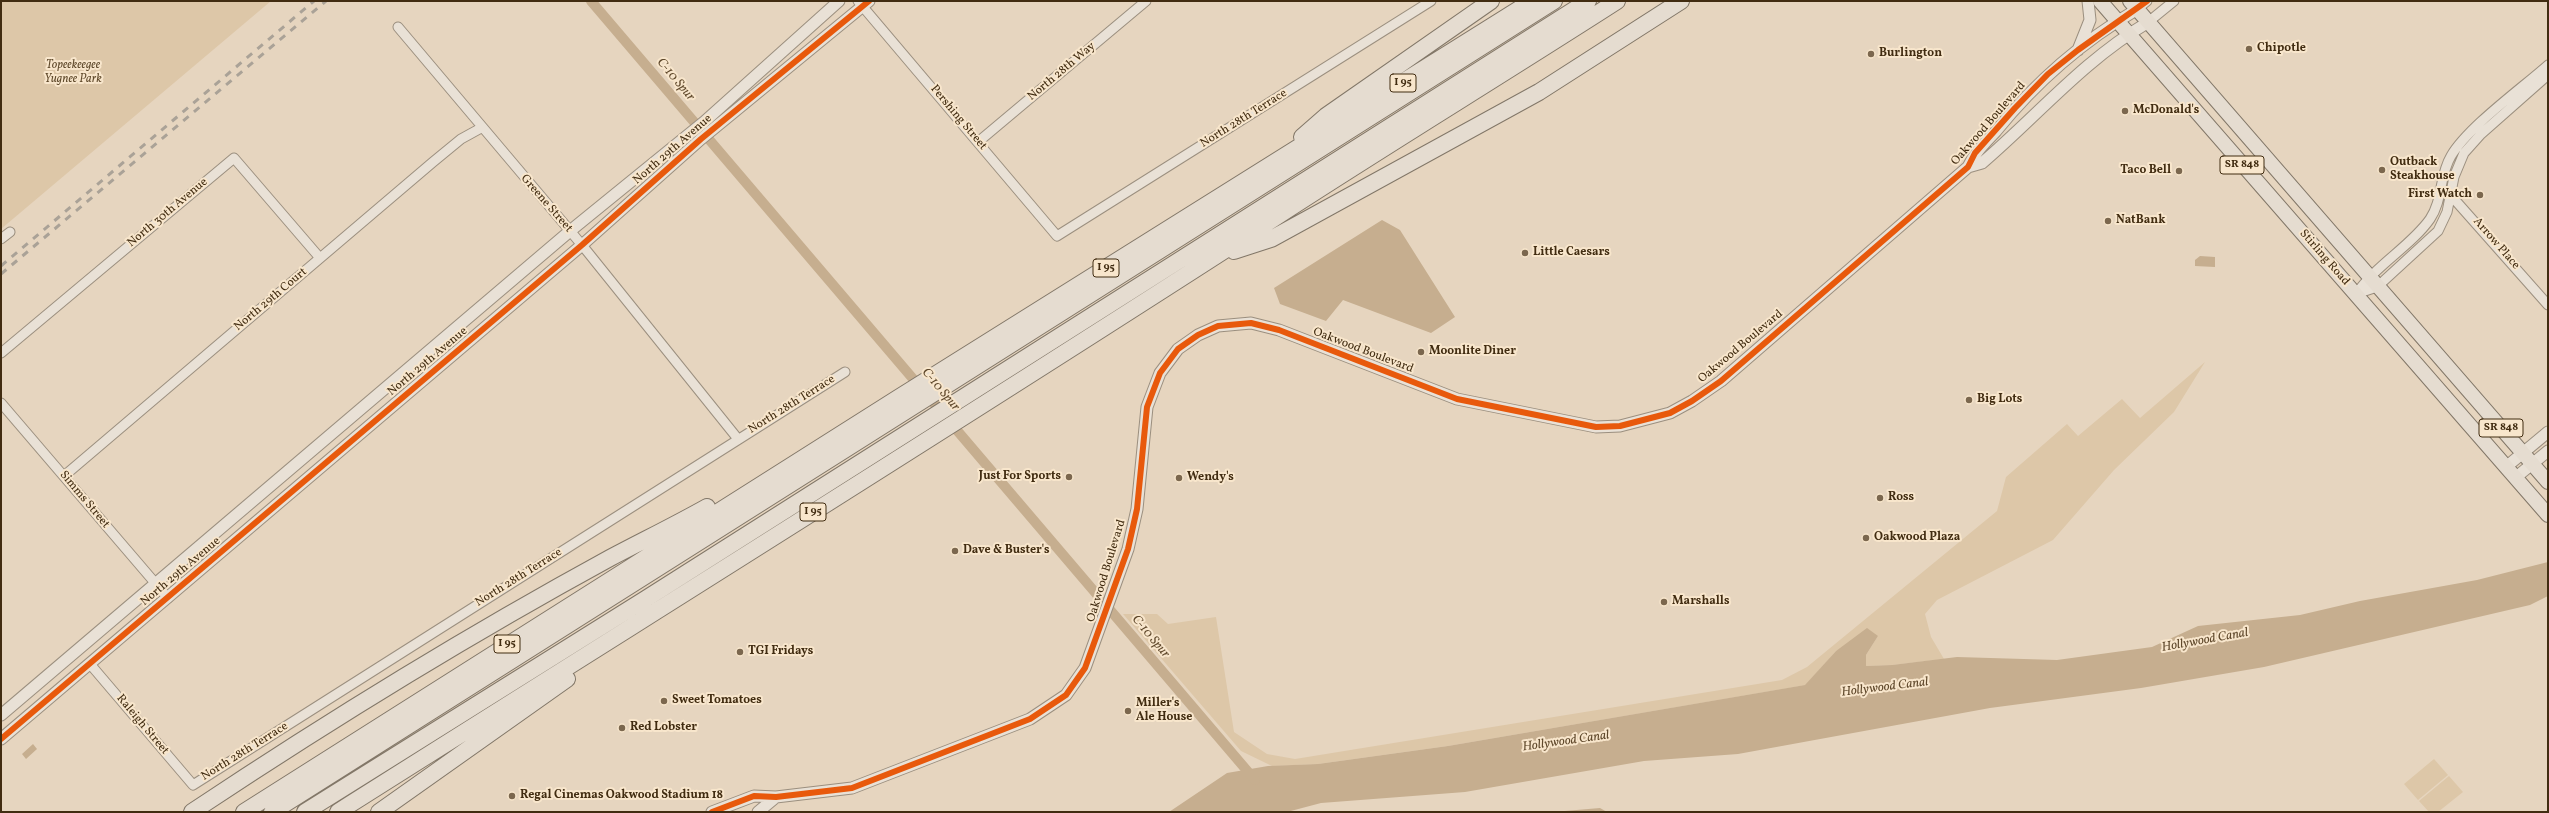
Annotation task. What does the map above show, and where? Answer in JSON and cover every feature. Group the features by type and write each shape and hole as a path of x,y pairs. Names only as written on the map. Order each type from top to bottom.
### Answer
{"highway":[{"path":"1272,163 1326,116 1490,1"},
{"name":"I 95","path":"244,812 898,398 944,378 1272,163 1532,1"},
{"path":"272,812 911,408 944,378 1554,1"},
{"path":"305,812 923,424 1588,1"},
{"name":"I 95","path":"338,812 694,586 974,412 1617,1"},
{"path":"1215,257 1271,239 1452,140 1539,92 1681,1"},
{"path":"192,812 242,778 476,635 611,558 746,485 772,478"},
{"path":"379,812 454,760 694,586"}],"main road":[{"name":"Stirling Road","path":"2100,1 2548,515"},
{"name":"Stirling Road","path":"2133,6 2548,482"}],"street":[{"name":"North 29th Avenue","path":"708,126 839,1"},
{"name":"North 28th Way","path":"978,142 1146,1"},
{"name":"North 28th Terrace","path":"1057,236 1431,1"},
{"path":"2078,50 2090,20 2088,1"},
{"path":"2133,6 2147,1"},
{"path":"2147,23 2174,1"},
{"name":"North 29th Avenue","path":"1,715 570,231 697,135 863,3"},
{"name":"Pershing Street","path":"863,3 1057,236"},
{"name":"Oakwood Boulevard","path":"712,812 754,796 776,797 852,788 1030,719 1054,705 1073,686 1085,668 1104,619 1128,549 1138,508 1146,407 1160,373 1173,355 1178,349 1198,335 1218,326 1251,323 1279,330 1457,399 1596,427 1620,426 1670,413 1692,401 1721,381 1968,167 1975,153 2048,74 2117,21 2133,6"},
{"name":"Oakwood Boulevard","path":"1968,167 1982,163 2012,138 2046,102 2128,34 2147,23"},
{"name":"Greene Street","path":"398,27 481,128 582,245 738,439"},
{"path":"2356,294 2368,276 2429,220 2439,199 2445,168 2461,142 2548,65"},
{"path":"2356,294 2377,287 2438,231 2447,212 2458,165 2471,144 2548,75"},
{"name":"North 29th Court","path":"64,476 455,143 481,128"},
{"name":"North 29th Avenue","path":"1,740 582,245 697,135"},
{"name":"North 30th Avenue","path":"1,353 234,158 320,258"},
{"name":"Arrow Place","path":"2441,185 2451,194 2548,305"},
{"path":"1,240 10,232"},
{"name":"North 28th Terrace","path":"193,785 845,372"},
{"name":"Simms Street","path":"1,403 168,598"},
{"path":"2506,467 2548,432"},
{"path":"2515,478 2548,451"},
{"name":"Raleigh Street","path":"90,664 193,785"},
{"path":"758,812 776,797"}],"green space":[{"name":"Topeekeegee Yugnee Park","path":"1,1 271,1 1,229"},
{"path":"2205,362 2174,412 2114,470 2053,540 1937,600 1925,614 1931,637 1944,659 1892,665 1866,666 1866,655 1878,636 1836,651 1806,685 1448,746 1318,764 1272,766 1241,751 1123,614 1157,614 1168,624 1216,617 1234,732 1267,754 1295,759 1782,680 1807,667 1997,511 2006,477 2067,424 2078,436 2122,399 2140,418"},
{"path":"2434,759 2448,775 2418,800 2404,784"},
{"path":"2449,776 2463,792 2438,812 2429,812 2419,801"}],"water":[{"path":"1382,220 1400,230 1455,317 1431,333 1343,300 1326,321 1280,304 1274,288"},
{"path":"2200,256 2215,257 2215,267 2195,266 2195,260"},
{"name":"Hollywood Canal","path":"2548,562 2548,596 2530,605 2264,667 2141,688 1990,708 1738,754 1644,761 1465,792 1321,803 1287,812 1169,812 1227,773 1268,766 1318,764 1448,746 1805,685 1836,651 1867,628 1878,636 1866,655 1866,666 1892,665 1957,657 2057,660 2152,647 2198,626 2300,615 2360,601 2477,580"},
{"path":"33,744 37,749 26,759 22,754"},
{"path":"1600,808 1607,812 1553,812"}],"waterway":[{"name":"C-10 Spur","path":"591,1 1255,780"}],"railway":[{"path":"1,266 314,1"},
{"path":"1,274 326,1"}],"cycle path":[{"path":"1,739 582,245 701,139 869,1"},
{"path":"712,812 754,796 776,797 852,788 1030,719 1066,695 1085,668 1128,549 1137,509 1147,407 1160,373 1178,349 1198,335 1218,326 1251,323 1279,330 1457,399 1596,427 1620,426 1670,413 1692,401 1721,381 1968,167 1975,153 2048,74 2078,50 2147,1"}],"place":[{"name":"Chipotle","path":"2249,49"},
{"name":"Burlington","path":"1871,54"},
{"name":"McDonald's","path":"2125,111"},
{"name":"Outback Steakhouse","path":"2382,170"},
{"name":"Taco Bell","path":"2179,171"},
{"name":"First Watch","path":"2480,195"},
{"name":"NatBank","path":"2108,221"},
{"name":"Little Caesars","path":"1525,253"},
{"name":"Moonlite Diner","path":"1421,352"},
{"name":"Big Lots","path":"1969,400"},
{"name":"Just For Sports","path":"1069,477"},
{"name":"Wendy's","path":"1179,478"},
{"name":"Ross","path":"1880,498"},
{"name":"Oakwood Plaza","path":"1866,538"},
{"name":"Dave & Buster's","path":"955,551"},
{"name":"Marshalls","path":"1664,602"},
{"name":"TGI Fridays","path":"740,652"},
{"name":"Sweet Tomatoes","path":"664,701"},
{"name":"Miller's Ale House","path":"1128,711"},
{"name":"Red Lobster","path":"622,728"},
{"name":"Regal Cinemas Oakwood Stadium 18","path":"512,796"}]}
